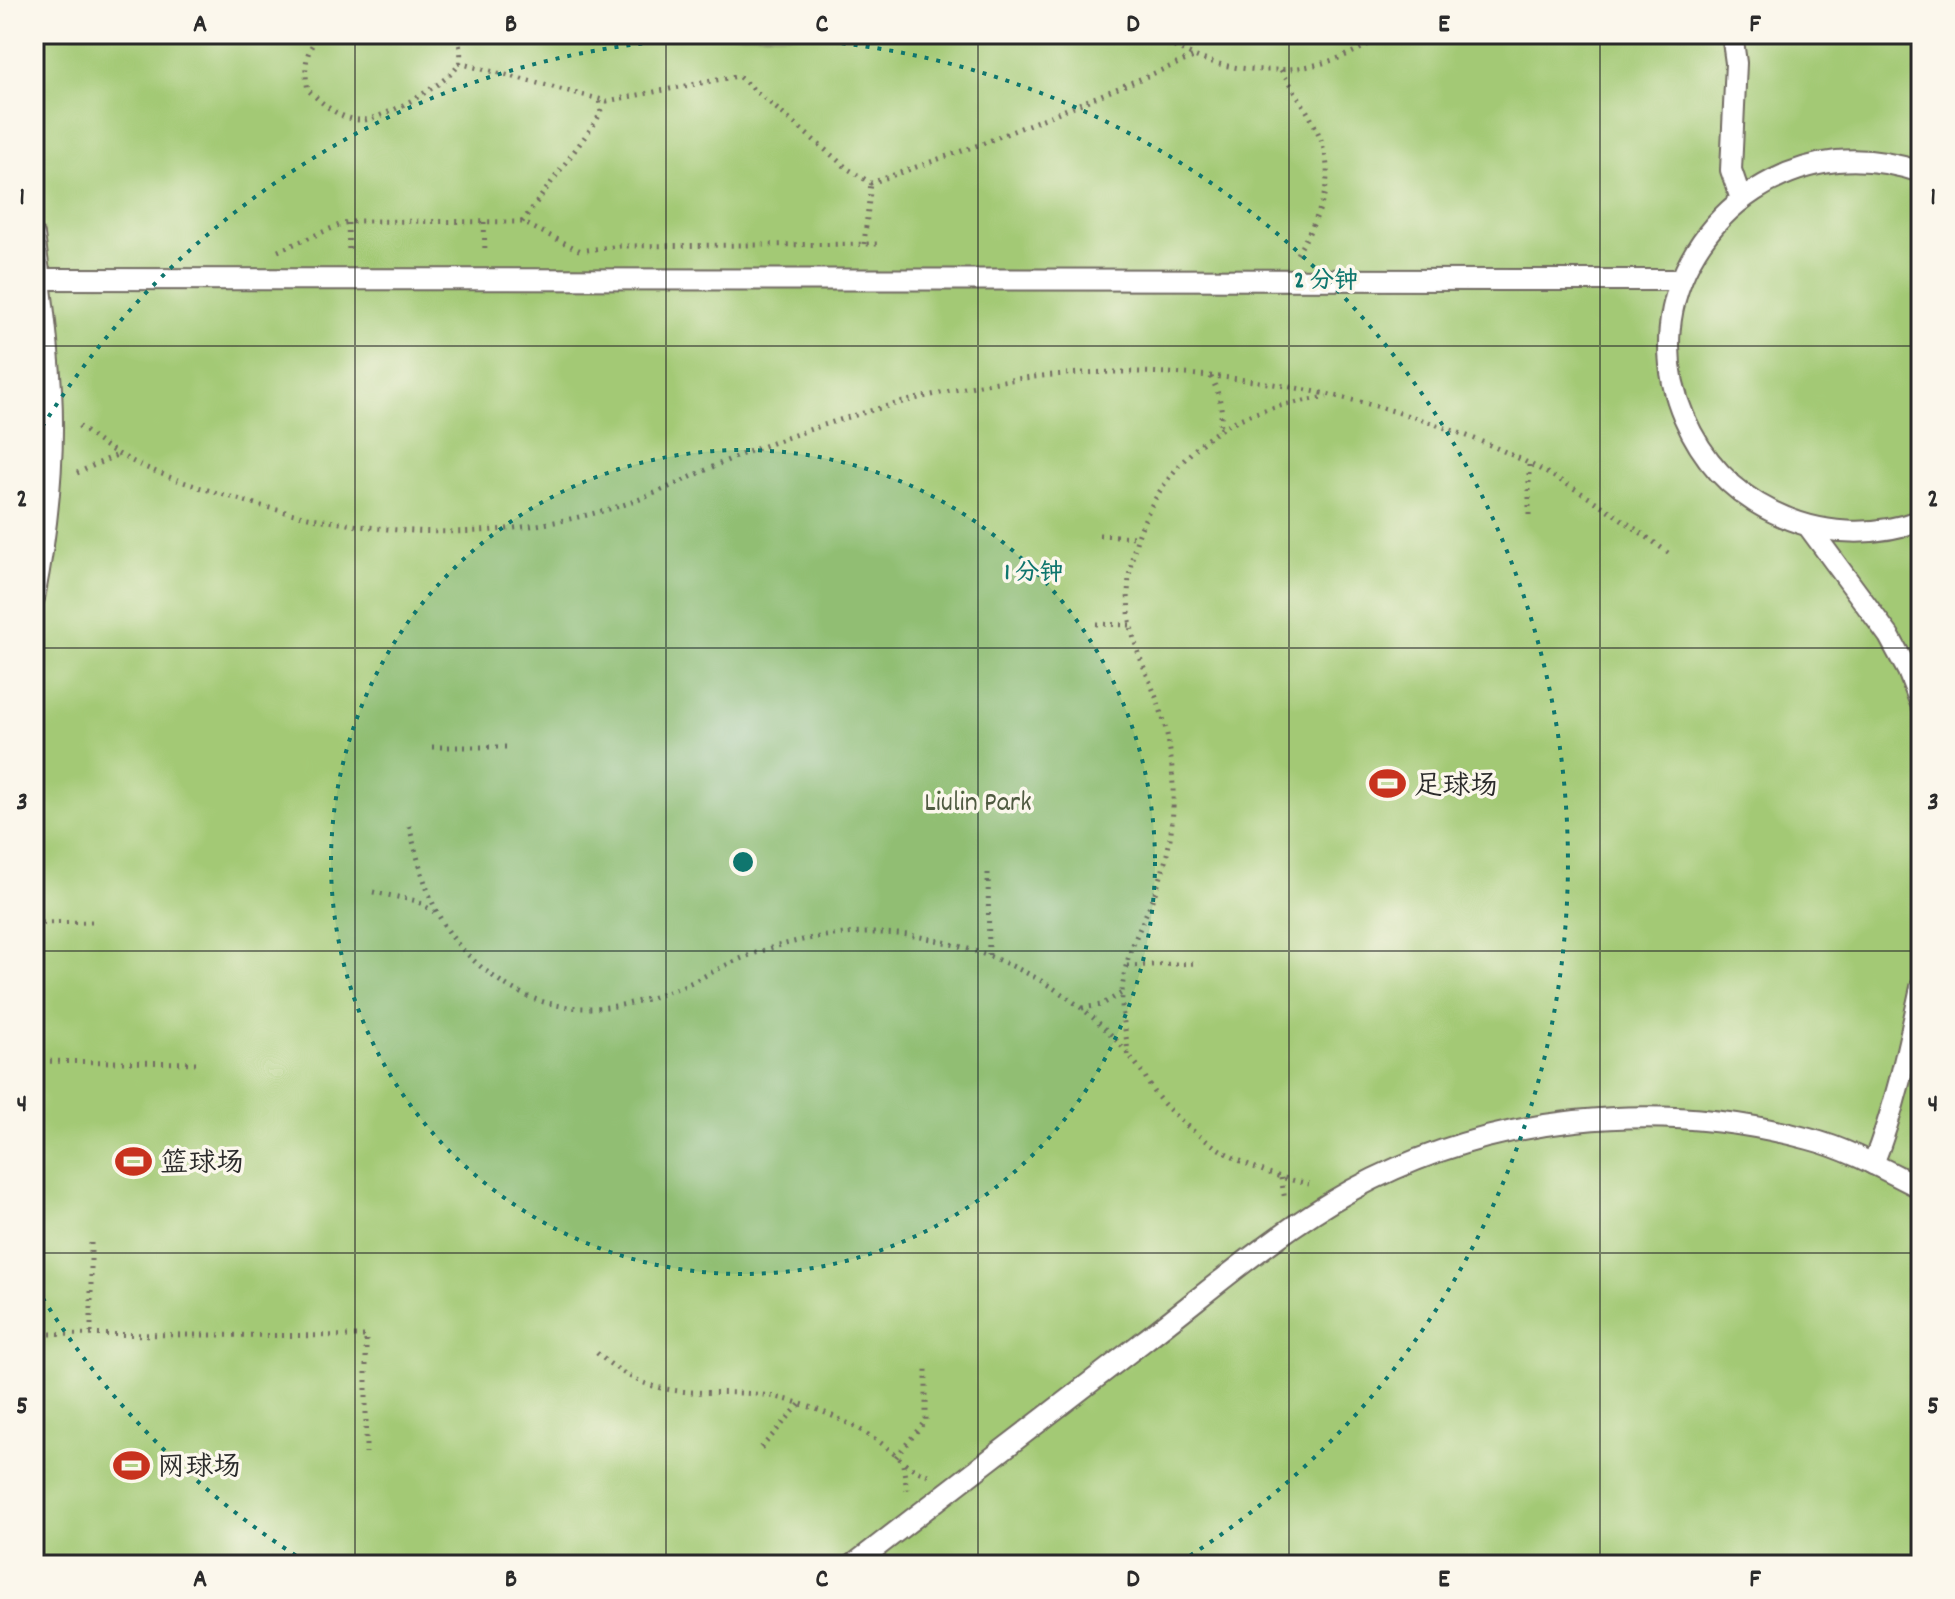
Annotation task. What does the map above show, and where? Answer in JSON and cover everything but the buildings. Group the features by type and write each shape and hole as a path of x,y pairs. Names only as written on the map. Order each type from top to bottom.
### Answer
{"lane":[{"path":"1732,34 1736,63 1731,170 1741,199"},
{"path":"1921,172 1868,160 1839,161 1781,175 1741,199 1711,229 1694,253 1681,280 1674,304 1669,356 1672,382 1690,431 1703,453 1739,491 1760,506 1808,526 1860,532 1921,520"},
{"path":"34,235 51,418 49,486 34,598"},
{"path":"37,279 1681,280"},
{"path":"1808,526 1889,636 1921,704"},
{"path":"1873,1164 1901,1083 1921,987"},
{"path":"853,1565 1247,1259 1349,1192 1391,1170 1438,1151 1478,1138 1557,1124 1605,1118 1690,1118 1811,1139 1921,1188"}],"path":[{"path":"323,34 310,48 305,63 308,90 345,117 363,120 382,116 447,77 459,63 455,34"},
{"path":"1154,34 1219,64 1281,70 1313,65 1344,55 1384,34"},
{"path":"871,183 984,143 1196,56"},
{"path":"459,63 607,101 738,76 848,169 871,183"},
{"path":"1281,70 1317,127 1327,156 1328,184 1308,236 1281,280"},
{"path":"522,222 595,123 601,112 599,99"},
{"path":"864,244 871,183"},
{"path":"484,222 486,262"},
{"path":"272,253 348,223 484,222 522,222 581,251"},
{"path":"348,223 349,263"},
{"path":"119,454 222,494 305,518 394,532 475,533 549,524 618,507 750,452 917,398 1000,382 1086,374 1132,372 1211,377 1240,379 1332,397 1426,421 1488,445 1584,494 1672,556"},
{"path":"1211,377 1223,417 1218,431"},
{"path":"1128,1055 1122,993 1134,938 1165,863 1173,809 1173,776 1165,724 1138,656 1131,625 1128,586 1138,537 1156,496 1179,466 1218,431 1286,404 1332,397"},
{"path":"1529,465 1529,518"},
{"path":"1099,535 1138,537"},
{"path":"1096,624 1131,625"},
{"path":"432,747 509,747"},
{"path":"409,826 435,912 466,954 509,988 545,1002 595,1010 622,1006 676,989 752,954 792,943 850,933 909,936 989,958 1038,980 1081,1008 1128,1055 1153,1091 1203,1140 1281,1178"},
{"path":"988,873 989,958"},
{"path":"373,892 417,901 435,912"},
{"path":"34,923 93,922"},
{"path":"1127,966 1199,963"},
{"path":"1081,1008 1101,1005 1122,993"},
{"path":"34,1061 200,1063"},
{"path":"91,1243 91,1334"},
{"path":"39,1565 36,1334 366,1336 366,1453"},
{"path":"597,1353 637,1381 673,1392 751,1394 800,1404 854,1426 880,1443 903,1464"},
{"path":"896,1457 926,1420 926,1367"},
{"path":"761,1448 800,1404"}],"green space":[{"name":"Liulin Park","path":"34,34 1921,34 1921,1565 34,1565"}],"place":[{"name":"足球场","path":"1388,784"},
{"name":"篮球场","path":"134,1161"},
{"name":"网球场","path":"131,1465"}]}
